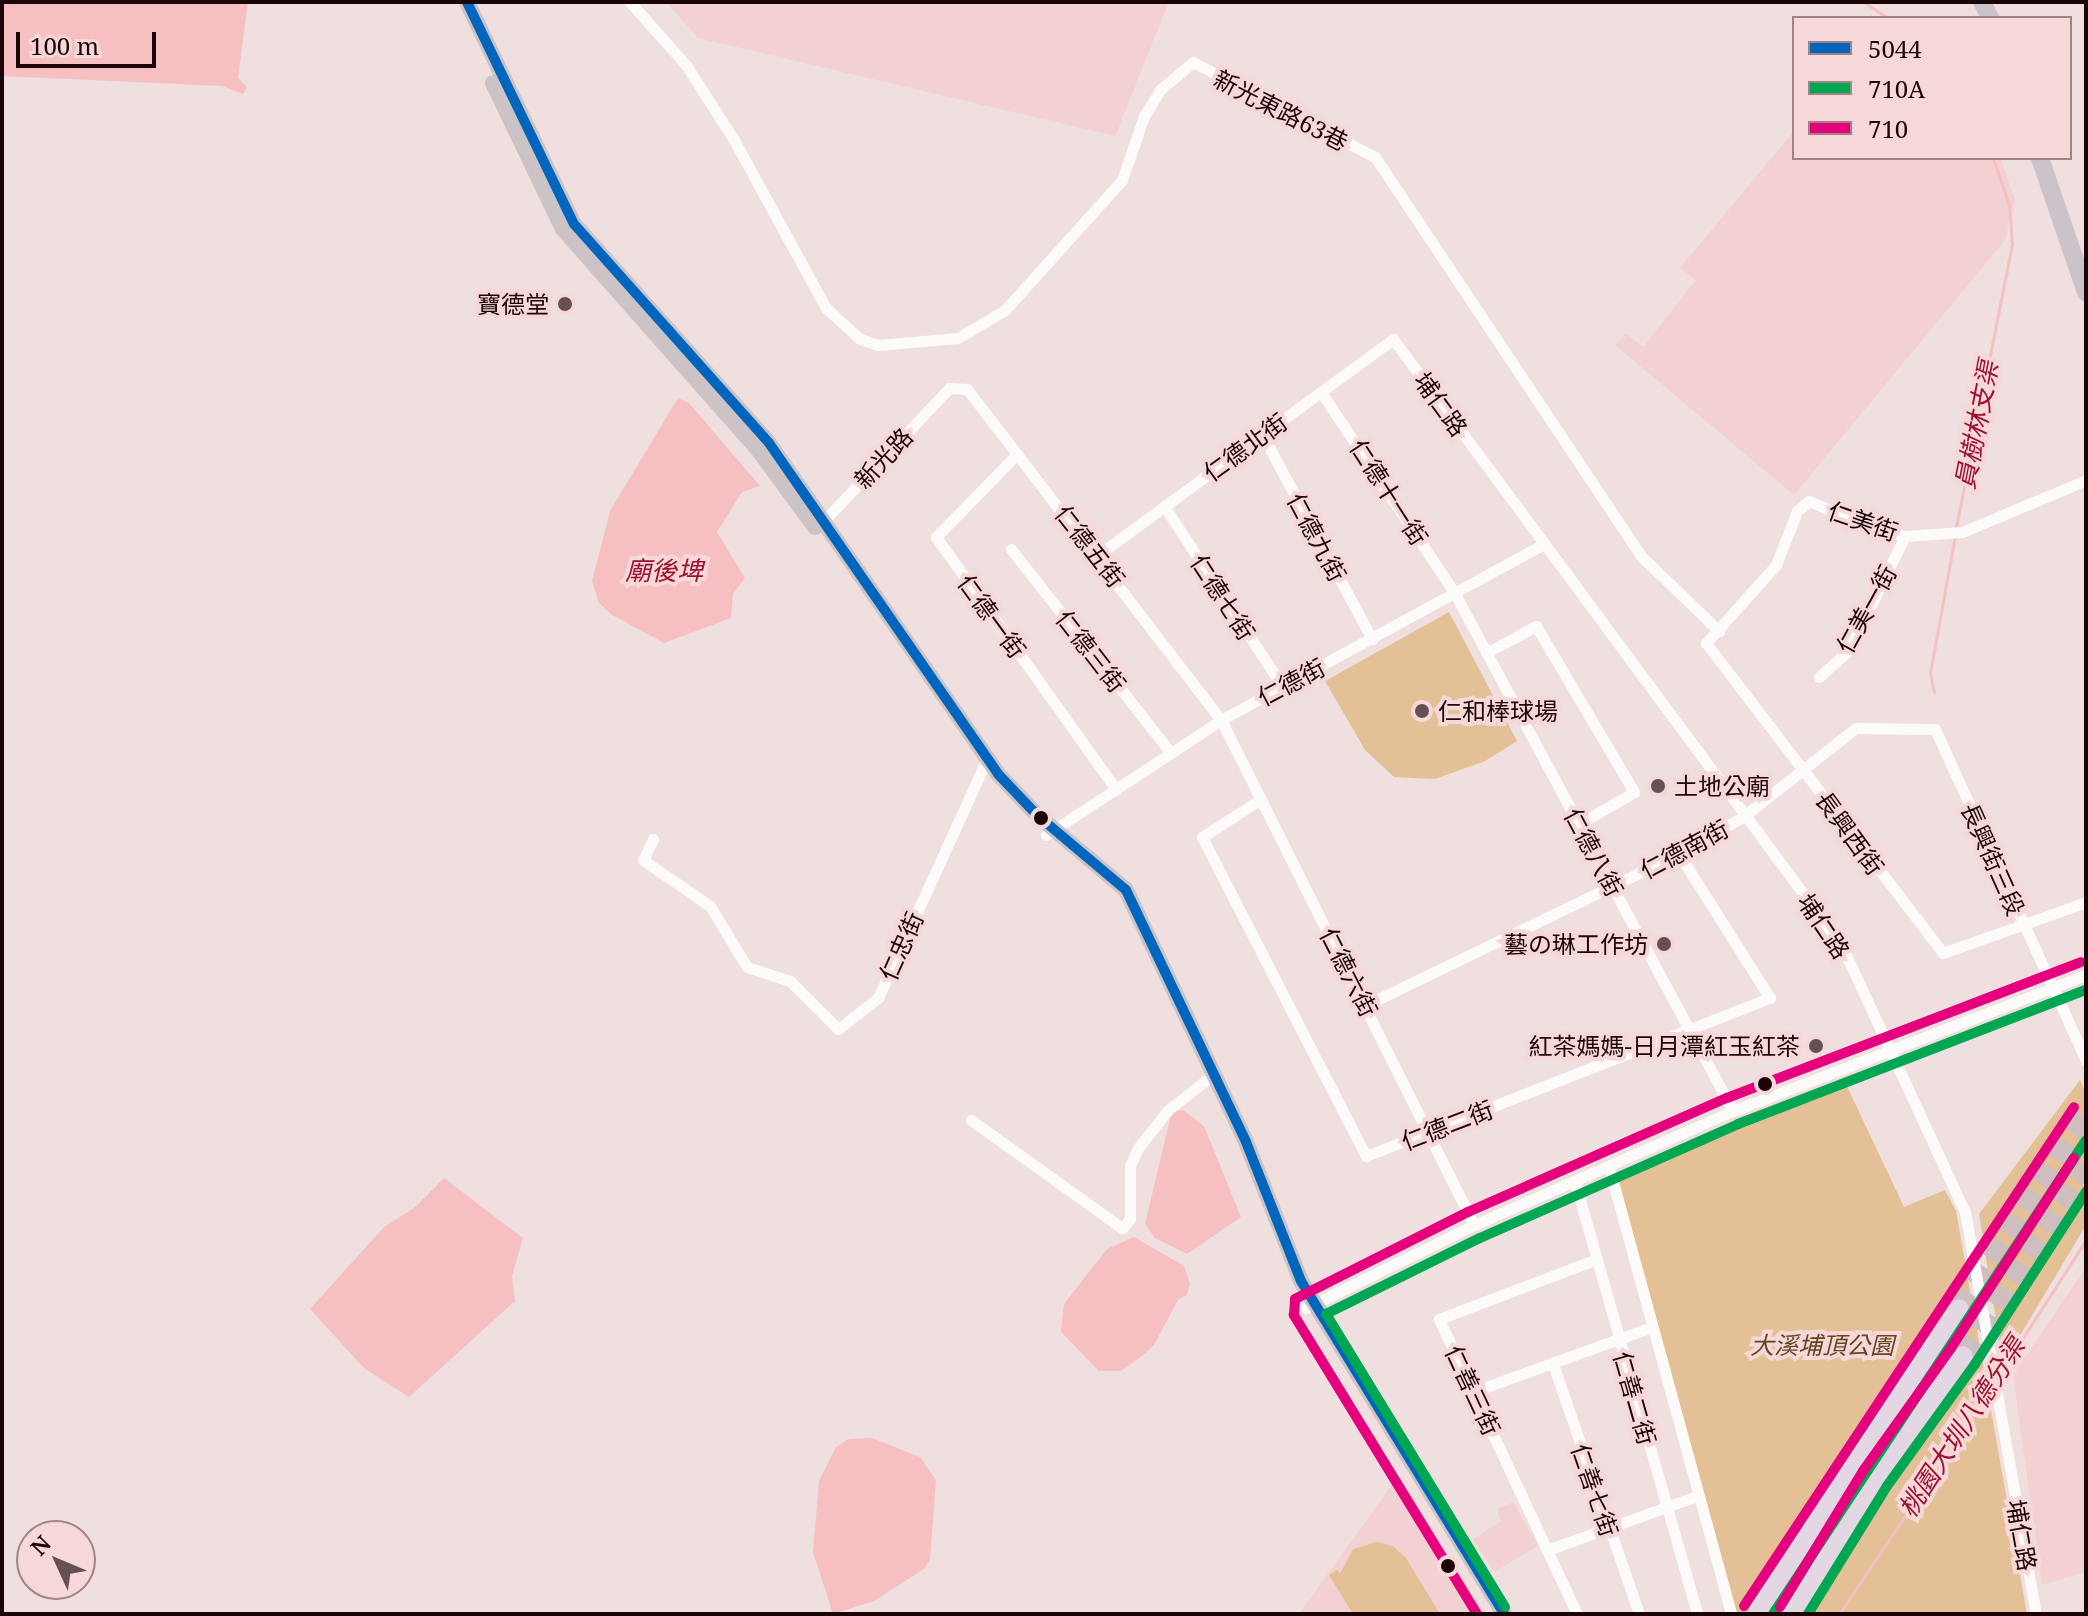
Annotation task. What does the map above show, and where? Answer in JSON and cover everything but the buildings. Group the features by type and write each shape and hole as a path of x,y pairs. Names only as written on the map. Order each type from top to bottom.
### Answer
{"highway":[{"path":"1759,1610 1838,1485 1959,1310"},
{"path":"1792,1614 1875,1478 1963,1356"}],"main road":[{"path":"2041,160 2086,292"},
{"path":"2052,160 2086,256"}],"street":[{"path":"466,2 574,224 769,443 820,525 986,765 1106,883 1126,909 1242,1160 1283,1270 1310,1305 1504,1614"},
{"name":"新光東路63巷","path":"630,2 686,65 726,127 826,308 860,339 878,345 958,338 1005,310 1122,180 1144,116 1161,89 1193,62 1375,157 1640,555 1719,631"},
{"name":"仁德北街","path":"1098,555 1393,339"},
{"name":"埔仁路","path":"1393,339 1842,946 1965,1212 2036,1614"},
{"name":"新光路","path":"820,525 949,388"},
{"name":"仁德五街","path":"949,388 967,389 1098,555 1221,720"},
{"name":"仁德十一街","path":"1321,392 1455,594"},
{"name":"仁德九街","path":"1262,434 1372,639"},
{"name":"仁德一街","path":"1017,454 936,537 1116,789"},
{"name":"仁美街","path":"1706,643 1776,565 1797,511 1809,501 1874,529 1905,536 1955,532 2086,480"},
{"name":"仁德七街","path":"1164,506 1283,687"},
{"name":"仁美一街","path":"1819,677 1848,651 1905,536"},
{"name":"仁德街","path":"1051,832 1221,720 1544,544"},
{"name":"仁德三街","path":"1011,549 1171,753"},
{"name":"仁德八街","path":"1455,594 1733,1111"},
{"path":"1486,653 1536,626 1634,792 1579,824"},
{"name":"長興西街","path":"1706,643 1943,953 2024,927"},
{"name":"仁德六街","path":"1221,720 1430,1131 1474,1225"},
{"name":"仁德南街","path":"1366,1005 1679,854 1744,816 1856,728"},
{"name":"長興街三段","path":"1856,728 1935,729 2086,1061"},
{"name":"仁忠街","path":"653,839 643,860 710,906 747,967 790,981 838,1029 878,998 986,765"},
{"name":"仁德二街","path":"1261,799 1202,837 1366,1156 1770,998 1679,854"},
{"path":"1051,832 1106,869 1139,912 1246,1142 1310,1305 1493,1614"},
{"path":"2024,927 2086,902"},
{"path":"1310,1305 1474,1225 1733,1111 2086,975"},
{"path":"971,1120 1122,1228 1130,1219 1130,1166 1138,1148 1168,1110 1205,1081"},
{"path":"1609,1167 1731,1614"},
{"name":"仁善二街","path":"1575,1182 1697,1614"},
{"name":"仁善三街","path":"1577,1614 1439,1319 1597,1259"},
{"path":"1475,1391 1652,1327"},
{"name":"仁善七街","path":"1553,1364 1639,1614"},
{"path":"1547,1550 1697,1496"}],"shaded area":[{"path":"666,2 1169,2 1115,136 698,38"},
{"path":"1792,133 1792,160 2001,160 2015,199 2005,240 1794,495 1615,345 1626,334 1643,347 1696,280 1680,268"},
{"path":"2086,1267 2086,1572 2042,1585 2013,1375"},
{"path":"1399,1475 1485,1614 1299,1614"},
{"path":"1513,1502 1538,1546 1494,1572 1473,1539 1501,1521 1497,1509"}],"green space":[{"name":"仁和棒球場","path":"1449,612 1517,741 1485,761 1435,779 1394,777 1365,750 1325,681"},
{"path":"2080,1080 2086,1094 2086,1225 2003,1364 1979,1214"},
{"name":"大溪埔頂公園","path":"1845,1082 1904,1207 1945,1190 1956,1211 2027,1614 1735,1614 1616,1175"},
{"path":"1377,1542 1393,1546 1406,1558 1440,1614 1353,1614 1329,1575 1337,1570 1340,1574 1353,1549"}],"water":[{"path":"2,2 248,2 238,78 247,87 243,94 222,86 2,76"},
{"name":"廟後埤","path":"678,398 689,403 760,486 742,492 717,532 745,578 733,594 731,618 664,643 612,615 599,603 592,581 610,511"},
{"path":"1183,1110 1204,1126 1241,1217 1187,1254 1155,1238 1145,1224 1172,1111"},
{"path":"444,1178 523,1238 512,1276 515,1301 409,1397 364,1368 310,1309 384,1227 414,1208"},
{"path":"1134,1237 1184,1266 1190,1283 1187,1295 1178,1300 1154,1345 1138,1359 1121,1371 1099,1371 1061,1332 1064,1304 1107,1249"},
{"path":"872,1438 920,1457 936,1480 930,1559 924,1569 874,1601 833,1614 813,1552 819,1481 836,1447 849,1439"}],"waterway":[{"name":"員樹林支渠","path":"1864,2 1885,16"},
{"name":"員樹林支渠","path":"1956,527 2012,244 2009,205 1994,160"},
{"name":"員樹林支渠","path":"1934,692 1930,673 1955,535"},
{"name":"桃園大圳八德分渠","path":"1997,1378 2086,1240"},
{"name":"桃園大圳八德分渠","path":"1839,1614 1991,1388"}],"tunnel":[{"path":"1959,1310 2086,1115"},
{"path":"1963,1356 2086,1166"}],"transit line":[{"name":"5044","path":"467,2 574,224 769,443 998,774 1037,815 1126,890 1246,1142 1301,1281 1504,1614"},
{"name":"710","path":"1477,1614 1294,1315 1295,1299 1468,1212 1727,1098 2081,962"},
{"name":"710A","path":"1505,1607 1326,1314 1480,1238 1738,1124 2086,990"},
{"name":"710","path":"1744,1606 2074,1107"},
{"name":"710A","path":"1773,1614 2086,1140"},
{"name":"710","path":"1780,1607 1863,1471 1951,1348 2074,1158"},
{"name":"710A","path":"1808,1614 1887,1486 1975,1364 2086,1192"}],"place":[{"name":"寶德堂","path":"565,304"},
{"name":"仁和棒球場","path":"1422,711"},
{"name":"土地公廟","path":"1658,786"},
{"name":"藝の琳工作坊","path":"1664,944"},
{"name":"紅茶媽媽-日月潭紅玉紅茶","path":"1816,1046"}]}
